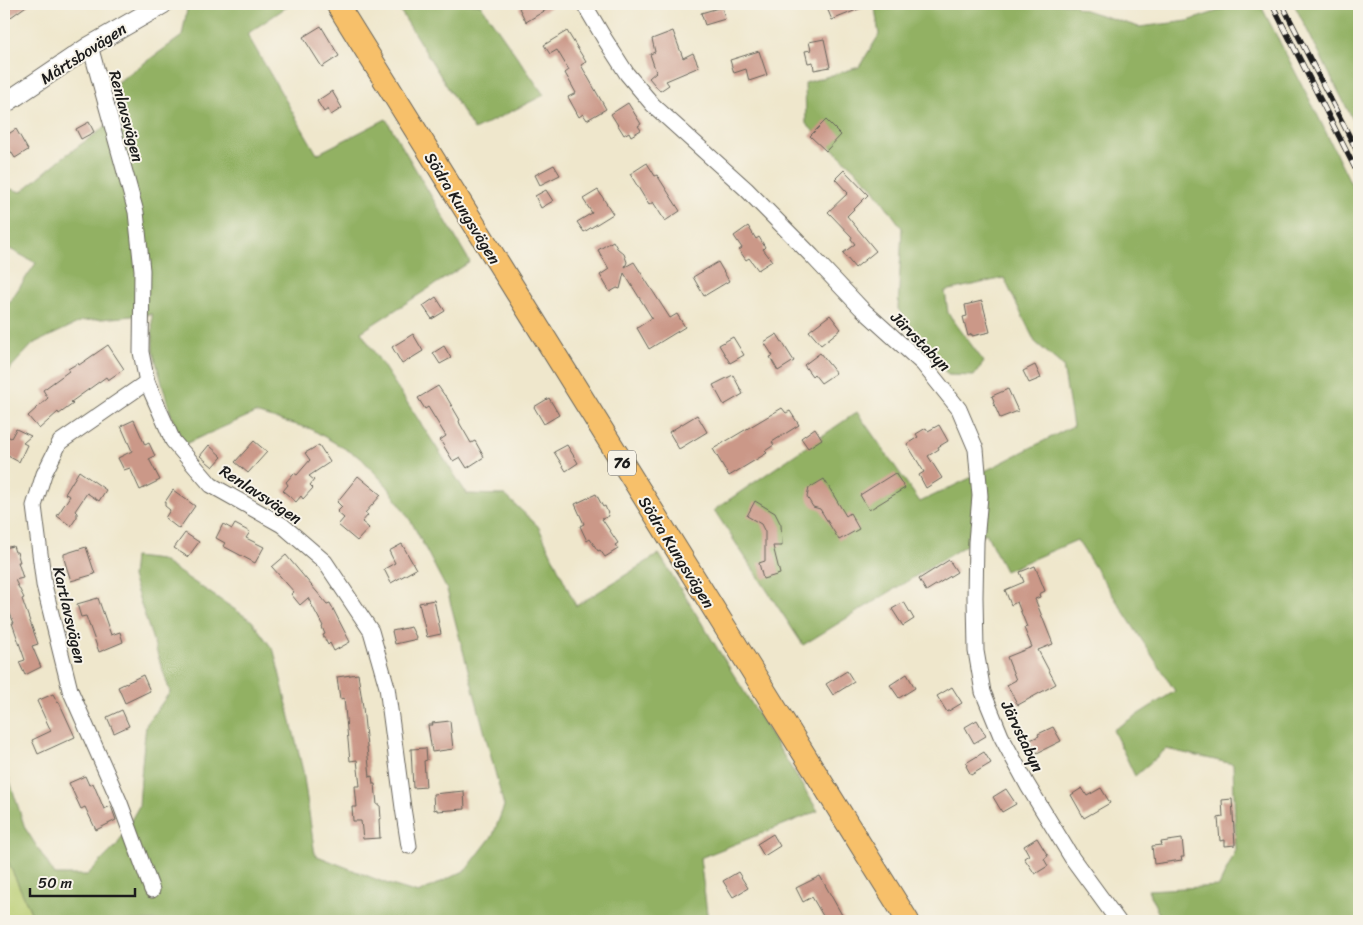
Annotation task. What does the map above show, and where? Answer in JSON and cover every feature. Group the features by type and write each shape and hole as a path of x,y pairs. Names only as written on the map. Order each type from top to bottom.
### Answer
{"main road":[{"name":"Södra Kungsvägen","path":"337,4 908,921"}],"street":[{"name":"Mårtsbovägen","path":"4,104 90,46 163,4"},
{"name":"Järvstabyn","path":"584,4 627,74 653,105 746,189 861,308 923,364 959,410 976,449 980,496 976,542 975,596 976,651 983,692 1001,736 1028,786 1072,858 1118,921"},
{"name":"Renlavsvägen","path":"90,46 136,212 142,270 141,352 147,382 173,441 211,485 282,525 325,562 371,631 387,687 409,846"},
{"name":"Kartlavsvägen","path":"147,382 60,442 44,474 34,506 44,585 70,690 120,803 152,890"}],"green space":[{"path":"188,4 291,4 247,34 317,154 386,119 470,262 361,332 467,494 505,495 538,526 576,606 659,554 818,811 700,858 708,921 35,921 4,853 4,763 25,828 55,875 87,875 117,845 139,806 146,725 170,692 132,577 134,557 161,560 252,621 274,651 303,771 315,855 388,884 418,893 466,870 493,835 504,806 447,590 412,523 388,487 361,458 311,429 255,413 185,444 173,422 153,351 152,314 82,321 33,344 4,375 4,307 6,307 36,263 4,245 4,187 21,192 62,158 116,119 115,84 182,36"},
{"path":"396,4 480,4 544,95 474,130"},
{"path":"868,4 1073,4 1078,8 1139,27 1188,21 1239,4 1260,4 1359,200 1359,921 1162,921 1148,890 1219,886 1236,850 1233,764 1166,749 1135,776 1113,730 1175,691 1077,540 1005,571 986,533 803,645 714,510 857,412 920,502 1073,426 1063,366 1035,342 1004,278 945,291 948,313 984,362 974,376 948,375 898,309 902,228 870,184 806,124 805,83 859,67 879,35 875,8"},
{"path":"1294,4 1359,4 1359,132"},
{"path":"4,853 35,921 4,921"}],"building":[{"path":"4,4 29,4 4,22"},
{"path":"526,4 556,4 526,22 519,8"},
{"path":"838,4 871,4 832,20 827,8"},
{"path":"722,7 725,19 705,25 701,13"},
{"path":"321,26 339,56 322,67 303,37"},
{"path":"567,31 586,62 581,65 606,109 587,120 583,114 579,117 568,97 576,93 565,73 569,70 557,50 550,54 544,45"},
{"path":"673,31 683,58 693,53 699,67 666,81 669,85 660,91 649,78 656,72 650,54 655,52 652,39"},
{"path":"824,39 830,67 814,70 813,62 808,63 805,51 811,50 809,42"},
{"path":"759,51 767,75 749,81 746,69 734,73 730,60"},
{"path":"332,91 342,108 331,115 328,109 324,112 317,101"},
{"path":"628,103 641,124 638,126 641,130 631,136 629,132 624,135 611,114"},
{"path":"826,120 841,135 826,151 810,136"},
{"path":"89,122 94,132 81,139 76,129"},
{"path":"16,129 28,150 15,158 4,141 4,137"},
{"path":"647,163 680,211 665,221 653,202 649,205 630,174"},
{"path":"554,165 560,175 540,185 535,175"},
{"path":"844,170 868,195 847,216 876,251 855,268 843,253 855,244 851,239 852,237 828,212 848,193 835,179"},
{"path":"546,190 553,201 541,208 535,196"},
{"path":"598,190 613,214 584,232 577,222 592,213 583,199"},
{"path":"748,226 756,239 759,237 765,247 763,249 772,261 758,270 749,258 746,260 739,250 742,248 734,236"},
{"path":"613,241 624,254 627,262 625,267 634,262 670,318 677,314 685,327 649,349 637,328 652,318 624,273 620,289 617,288 610,292 600,275 609,269 598,250"},
{"path":"718,262 729,281 704,296 693,277"},
{"path":"436,297 445,311 432,319 423,306"},
{"path":"982,301 990,332 968,336 963,317 967,316 965,305"},
{"path":"830,315 841,329 821,345 809,331"},
{"path":"413,334 423,351 402,364 392,347"},
{"path":"777,334 794,361 778,371 770,357 773,356 764,342"},
{"path":"733,337 744,355 730,363 719,345"},
{"path":"108,345 124,369 108,380 106,377 71,402 73,404 59,414 58,412 39,429 28,416 48,398 43,390 69,371 68,369 78,363 79,365"},
{"path":"444,346 451,358 440,364 433,353"},
{"path":"820,353 836,373 821,383 814,374 812,376 804,365"},
{"path":"1035,365 1041,378 1029,383 1023,371"},
{"path":"733,375 743,394 724,405 713,385"},
{"path":"438,386 460,420 460,424 471,443 475,441 484,457 467,468 460,457 453,461 440,440 446,436 428,407 425,409 418,398"},
{"path":"1008,389 1018,411 1000,418 992,396"},
{"path":"549,398 559,415 544,424 534,407"},
{"path":"782,408 786,413 790,411 799,425 772,442 774,445 765,451 767,453 729,476 713,449"},
{"path":"697,415 707,432 679,449 669,432"},
{"path":"134,420 145,445 149,443 155,456 149,459 160,480 140,490 130,468 124,470 118,458 132,451 121,426"},
{"path":"939,425 948,441 928,456 942,478 926,488 919,475 924,472 907,444 918,437 916,434 926,428 928,431"},
{"path":"815,428 822,439 808,448 801,438"},
{"path":"16,429 31,436 23,443 27,445 19,462 8,456 4,460 4,444 7,436 11,438"},
{"path":"254,441 267,452 248,473 235,462"},
{"path":"209,445 222,457 213,467 200,456"},
{"path":"319,445 330,462 309,476 314,480 310,485 313,488 303,499 301,496 296,502 283,491 288,485 286,482 294,473 297,475 310,460 305,453"},
{"path":"567,445 578,463 566,471 554,452"},
{"path":"79,471 106,490 99,501 87,493 75,511 77,517 71,526 57,516 70,496 65,494"},
{"path":"895,473 905,488 869,510 860,495"},
{"path":"358,476 381,495 365,513 368,515 362,522 369,528 357,541 338,525 344,518 337,512 342,507 337,502"},
{"path":"824,479 846,516 850,513 859,529 839,540 820,509 813,507 807,497 809,488"},
{"path":"173,490 195,506 179,529 165,518 170,510 165,506 165,502"},
{"path":"596,494 603,507 605,506 609,516 602,519 618,543 615,545 618,549 605,557 600,550 598,551 590,539 587,541 580,526 584,524 575,504"},
{"path":"755,501 775,513 781,525 782,546 773,546 780,574 763,579 759,563 765,561 765,532 761,524 747,516"},
{"path":"223,524 232,529 235,524 250,532 246,538 264,547 255,563 223,546 225,543 216,538"},
{"path":"185,533 199,542 188,557 174,548"},
{"path":"402,544 416,569 391,583 384,569 395,563 389,551"},
{"path":"13,546 15,552 17,552 23,578 15,580 24,598 22,599 38,644 32,646 41,667 25,675 19,662 25,660 12,623 14,623 4,600 4,595 7,593 4,584 4,548"},
{"path":"86,547 95,574 71,581 64,554"},
{"path":"286,555 327,604 330,603 350,642 334,651 330,643 328,645 323,635 325,634 323,626 308,598 300,605 291,594 294,592 272,567"},
{"path":"949,560 957,572 926,591 919,579"},
{"path":"1035,566 1045,591 1039,594 1040,597 1035,599 1053,644 1038,650 1056,684 1018,705 1007,685 1016,680 1007,657 1032,647 1024,628 1027,627 1017,602 1011,605 1005,590 1024,582 1020,572"},
{"path":"98,598 111,635 120,632 123,642 99,652 86,616 81,617 77,604"},
{"path":"434,600 441,634 427,637 419,603"},
{"path":"904,602 914,619 903,626 892,609"},
{"path":"411,627 417,639 395,644 392,631"},
{"path":"847,671 854,682 833,695 826,684"},
{"path":"358,674 370,777 372,776 373,784 375,784 377,805 380,805 380,838 363,839 361,821 353,821 352,807 357,807 355,786 360,786 357,760 350,761 344,698 340,699 337,677"},
{"path":"907,674 915,688 899,698 890,685"},
{"path":"143,675 150,691 125,703 118,687"},
{"path":"952,687 962,703 947,712 937,696"},
{"path":"53,694 59,702 75,737 38,754 32,740 51,731 37,701"},
{"path":"122,710 129,726 114,733 107,717"},
{"path":"977,720 986,736 974,743 965,727"},
{"path":"450,721 453,749 432,752 428,725"},
{"path":"1053,727 1061,741 1037,753 1030,740"},
{"path":"426,748 427,760 424,761 426,787 413,788 411,749"},
{"path":"984,752 991,763 971,775 966,763"},
{"path":"85,776 89,785 93,783 104,809 111,806 116,820 96,830 85,807 81,809 69,783"},
{"path":"1082,788 1087,796 1101,788 1110,803 1084,818 1071,795"},
{"path":"1006,789 1016,804 1002,812 993,797"},
{"path":"464,791 465,809 434,810 433,794"},
{"path":"1232,799 1235,845 1225,846 1225,840 1220,841 1218,818 1223,817 1222,800"},
{"path":"773,834 780,846 764,856 757,844"},
{"path":"1037,838 1048,856 1044,859 1048,866 1035,874 1024,858 1029,855 1024,846"},
{"path":"1182,839 1184,857 1181,857 1182,860 1154,864 1152,846 1162,845 1161,842"},
{"path":"738,872 748,888 733,897 723,881"},
{"path":"820,876 844,921 826,921 812,897 803,902 796,888"}],"railway":[{"path":"1272,4 1359,176"},
{"path":"1282,4 1359,155"}]}
